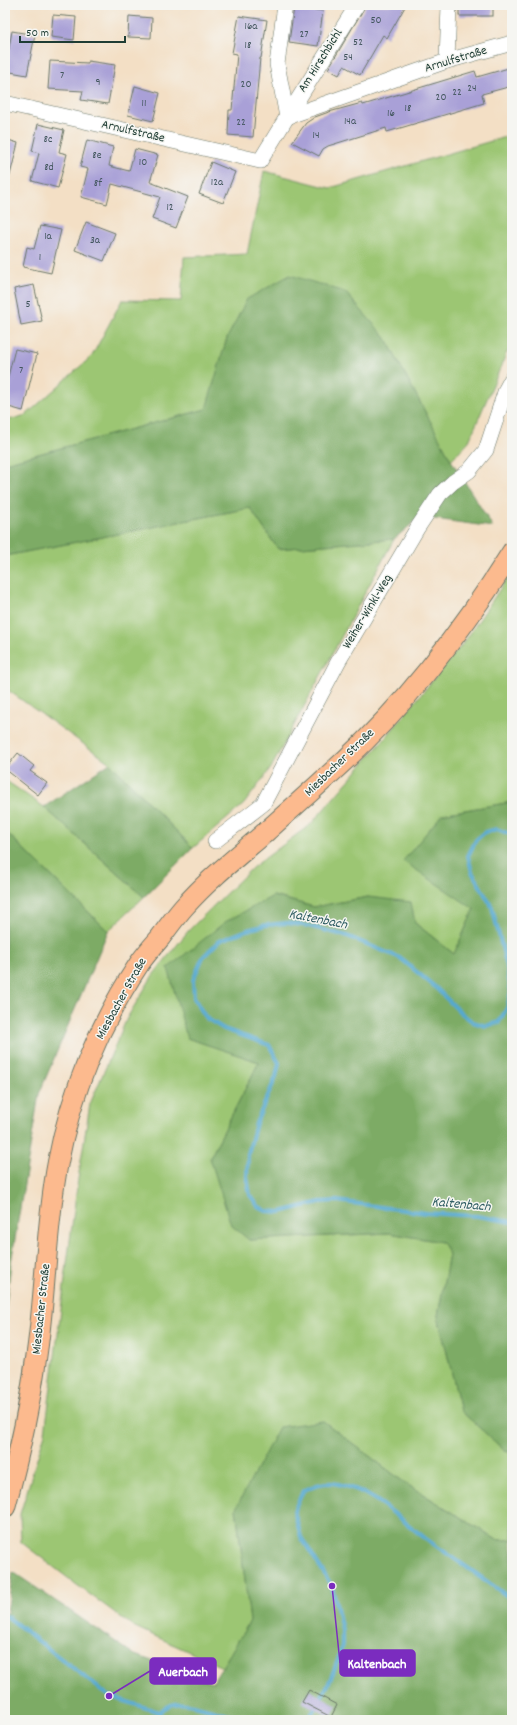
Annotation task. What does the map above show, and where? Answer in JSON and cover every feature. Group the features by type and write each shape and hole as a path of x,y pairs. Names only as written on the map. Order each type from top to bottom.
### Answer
{"main road":[{"name":"Miesbacher Straße","path":"5,1507 20,1451 37,1353 51,1212 58,1162 69,1118 83,1074 110,1015 139,964 185,906 219,872 293,808 346,759 395,708 442,653 487,592 512,552"}],"street":[{"path":"285,5 277,64 287,117"},
{"name":"Am Hirschbichl","path":"260,161 357,5"},
{"path":"447,61 449,5"},
{"name":"Arnulfstraße","path":"287,117 447,61 512,43"},
{"name":"Arnulfstraße","path":"5,103 260,161"},
{"name":"Weiher-Winkl-Weg","path":"215,841 263,804 338,662 418,527 440,494 453,482 469,471 486,450 506,388 512,378"}],"green space":[{"path":"512,135 512,350 507,352 469,441 451,460 385,337 227,338 207,409 5,463 5,421 26,415 92,356 122,300 181,301 184,257 247,254 264,171 330,188"},
{"path":"290,275 345,292 385,337 451,460 493,527 420,517 394,539 278,549 250,508 5,556 5,463 206,409 227,338 247,299"},
{"path":"250,508 278,549 394,539 271,768 244,804 193,848 110,763 5,688 5,556"},
{"path":"512,571 512,802 442,814 474,909 454,954 415,923 368,897 314,907 274,896 187,1038 259,1062 210,1158 249,1240 389,1233 442,1242 449,1254 438,1316 461,1411 505,1451 512,1453 512,1540 497,1540 405,1483 323,1421 236,1508 250,1621 222,1667 133,1626 21,1542 20,1514 45,1433 78,1179 90,1104 127,1018 153,975 189,930 252,868 311,824 387,736 465,641"},
{"path":"110,763 193,848 144,897 44,807"},
{"path":"5,780 44,807 144,897 108,931 5,831"},
{"path":"512,802 512,1453 505,1451 461,1411 438,1316 449,1254 442,1242 389,1233 249,1240 231,1225 210,1158 259,1062 187,1038 168,968 225,922 273,896 314,907 368,897 411,902 415,923 454,954 474,909 403,861 442,814"},
{"path":"5,831 108,931 39,1094 11,1263 5,1314"},
{"path":"323,1421 405,1483 497,1540 512,1540 512,1720 5,1720 5,1626 13,1572 135,1655 213,1682 250,1621 236,1508 279,1427"}],"building":[{"path":"366,5 406,5 387,38 383,35 360,75 344,66 339,75 328,69"},
{"path":"459,5 493,5 493,16 459,16"},
{"path":"294,7 323,11 318,46 289,42"},
{"path":"53,15 76,17 74,40 51,37"},
{"path":"129,16 152,18 151,38 128,37"},
{"path":"239,16 267,20 260,58 253,137 228,135 229,110 232,110 237,54 232,53"},
{"path":"12,31 35,35 27,75 5,71"},
{"path":"50,61 88,63 88,61 115,65 108,104 81,100 83,91 48,89"},
{"path":"512,67 512,86 482,94 484,103 387,132 386,128 328,146 323,149 319,156 292,142 306,123 315,117 329,112 362,103 363,105 475,71 477,77"},
{"path":"135,86 160,93 153,121 128,115"},
{"path":"38,124 64,130 59,152 67,154 58,188 32,181 39,153 32,151"},
{"path":"5,139 18,143 9,179 5,179"},
{"path":"87,140 113,147 109,166 129,171 135,149 158,155 150,182 188,197 176,228 152,219 160,197 112,184 107,204 81,197 88,169 80,167"},
{"path":"211,162 235,172 223,203 199,194"},
{"path":"86,222 115,233 104,261 75,250"},
{"path":"40,226 61,230 51,273 23,267 27,247 34,249"},
{"path":"34,285 42,321 21,325 14,289"},
{"path":"15,349 37,354 23,411 5,406 5,388"},
{"path":"18,753 34,766 30,771 47,783 38,795 5,769"},
{"path":"309,1690 337,1705 331,1717 302,1702"}],"waterway":[{"name":"Kaltenbach","path":"512,835 497,829 485,832 476,840 468,856 472,872 492,907 507,967 511,992 507,1008 499,1022 486,1026 473,1022 461,1013 435,987 400,958 347,936 308,926 287,923 266,925 247,930 219,941 203,957 193,980 194,998 206,1018 224,1029 269,1045 279,1063 276,1077 256,1123 248,1154 247,1177 250,1195 258,1206 266,1211 280,1212 320,1202 337,1201 426,1213 477,1216 512,1222"},
{"name":"Kaltenbach","path":"308,1720 328,1685 338,1660 342,1645 342,1630 332,1586 301,1537 294,1511 303,1491 316,1485 328,1483 351,1487 362,1492 384,1506 425,1538 512,1600"},
{"path":"5,1615 109,1696 159,1712"},
{"name":"Kaltenbach","path":"155,1720 160,1712 174,1704 191,1704 250,1720"}],"place":[{"name":"Kaltenbach","path":"332,1586"},
{"name":"Auerbach","path":"109,1696"}]}
